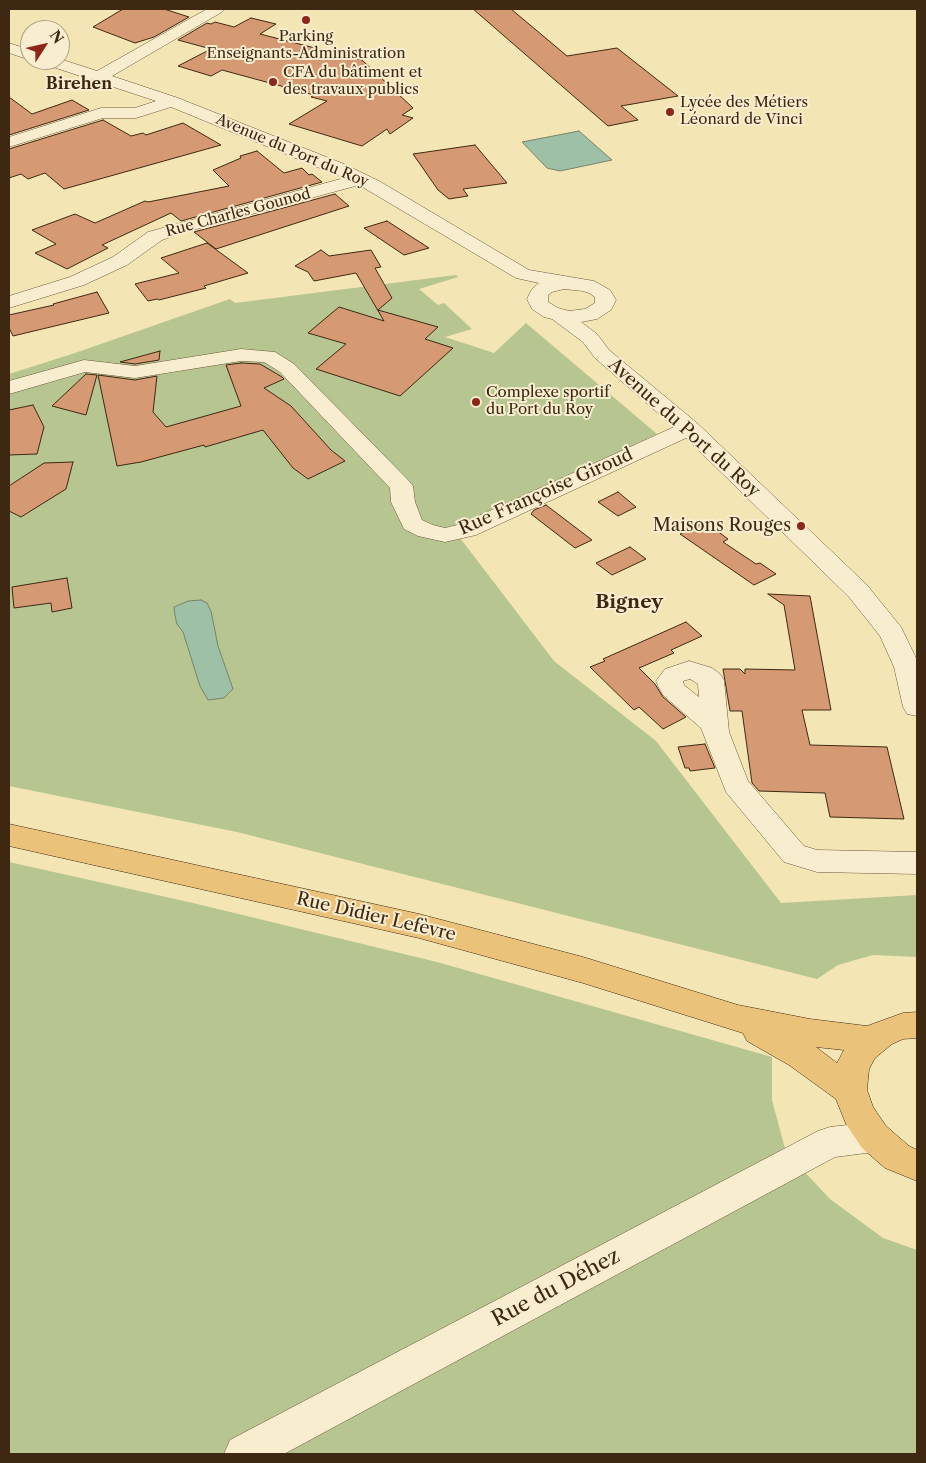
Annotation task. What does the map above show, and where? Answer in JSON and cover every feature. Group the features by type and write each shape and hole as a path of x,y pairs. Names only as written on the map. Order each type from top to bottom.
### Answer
{"main road":[{"name":"Rue Didier Lefèvre","path":"9,835 419,926 583,970 738,1018 810,1034 872,1040"},
{"name":"Rue Didier Lefèvre","path":"738,1018 801,1055 850,1090"},
{"path":"917,1025 903,1026 880,1034 862,1048 852,1067 850,1090 858,1114 874,1138 897,1157 917,1166"}],"street":[{"path":"99,77 216,9"},
{"name":"Avenue du Port du Roy","path":"70,68 172,101 338,168 523,274 564,283 587,285 603,294 606,300 604,306 590,315 579,317 560,316 551,313 539,305 537,299 539,293 554,285 564,283"},
{"path":"9,142 101,113 136,113 154,109 172,101"},
{"name":"Rue Charles Gounod","path":"9,302 77,281 120,261 155,236 175,229 361,180"},
{"name":"Avenue du Port du Roy","path":"523,274 527,282 539,293"},
{"path":"590,315 590,338"},
{"name":"Avenue du Port du Roy","path":"560,316 590,338 602,354 689,428 858,591 892,633 908,667 917,707"},
{"name":"Rue Françoise Giroud","path":"9,388 84,366 135,372 241,354 268,356 278,360 401,486 403,502 412,524 426,531 445,535 468,530 689,428"},
{"path":"714,723 727,765 736,785 794,854 817,861 917,863"},
{"name":"Rue du Déhez","path":"244,1454 830,1142 874,1138"}],"shaded area":[{"path":"579,131 612,160 560,171 547,168 522,142"},
{"path":"456,275 458,277 419,289 438,305 444,303 472,329 445,337 494,353 526,323 657,434 454,530 554,661 656,741 781,903 917,895 917,957 873,955 838,965 817,979 237,832 9,786 9,374 230,299 235,303"},
{"path":"201,600 207,603 211,611 218,646 233,689 224,698 208,700 200,686 183,632 177,624 175,616 174,607 188,601"},
{"path":"9,862 193,903 437,962 772,1057 772,1100 786,1152 830,1199 883,1238 917,1250 917,1454 9,1454"}],"building":[{"path":"123,9 164,9 189,17 154,37 135,43 93,27"},
{"path":"473,9 511,9 567,56 617,48 678,96 621,106 638,120 608,126"},
{"path":"251,18 276,24 260,34 362,60 413,108 402,115 413,118 390,134 387,129 362,146 289,124 327,101 311,97 314,95 222,70 211,76 178,66 211,49 178,40 207,23 215,22 234,27"},
{"path":"9,97 32,114 72,100 89,110 9,135"},
{"path":"103,120 131,136 143,133 146,135 183,123 221,145 64,189 45,173 28,179 21,174 9,178 9,149"},
{"path":"475,145 507,183 463,189 468,196 449,199 438,190 413,154"},
{"path":"257,151 284,173 302,168 309,175 312,174 322,182 181,221 171,213 102,245 108,248 67,269 35,253 56,244 32,230 75,214 95,223 145,201 148,202 229,186 213,170 241,158 240,156"},
{"path":"335,194 349,206 216,249 194,232"},
{"path":"387,221 429,248 404,255 364,228"},
{"path":"207,243 248,273 204,286 206,288 159,300 148,301 135,284 179,273 161,258"},
{"path":"321,250 329,256 371,250 381,267 375,268 392,298 378,310 438,327 425,339 453,348 400,396 316,369 346,344 308,333 339,307 384,321 356,273 314,281 308,272 295,266"},
{"path":"97,292 109,313 13,336 9,328 9,315 54,305"},
{"path":"160,351 159,360 135,364 120,362"},
{"path":"241,363 260,364 282,377 284,379 264,388 291,406 331,450 345,461 308,479 293,468 263,430 205,447 204,445 141,462 117,466 98,375 135,380 157,376 153,412 166,427 241,406 226,365"},
{"path":"86,374 97,375 86,415 52,406"},
{"path":"33,405 44,427 37,454 9,455 9,410"},
{"path":"73,462 66,489 21,517 9,511 9,486 44,463"},
{"path":"618,492 636,507 618,516 598,502"},
{"path":"546,505 592,540 575,548 531,514 534,510"},
{"path":"705,522 728,539 723,542 756,564 760,563 776,574 754,585 680,534"},
{"path":"630,547 646,559 612,575 596,563"},
{"path":"67,578 72,608 52,612 51,603 14,608 12,587"},
{"path":"768,594 810,596 831,710 802,710 810,745 887,747 904,819 830,817 825,793 759,791 752,783 742,711 730,711 723,669 740,669 745,674 745,669 795,670 784,605"},
{"path":"686,622 702,636 671,650 674,653 639,668 655,684 663,697 686,717 663,729 639,707 634,710 590,667 605,661 603,659"},
{"path":"705,744 715,768 690,771 689,768 685,768 678,747"}],"place":[{"name":"Parking Enseignants-Administration","path":"306,20"},
{"name":"CFA du bâtiment et des travaux publics","path":"273,82"},
{"name":"Lycée des Métiers Léonard de Vinci","path":"670,112"},
{"name":"Complexe sportif du Port du Roy","path":"476,402"},
{"name":"Maisons Rouges","path":"801,526"}],"district":[{"name":"Birehen","path":"79,84"},
{"name":"Bigney","path":"629,603"}]}
